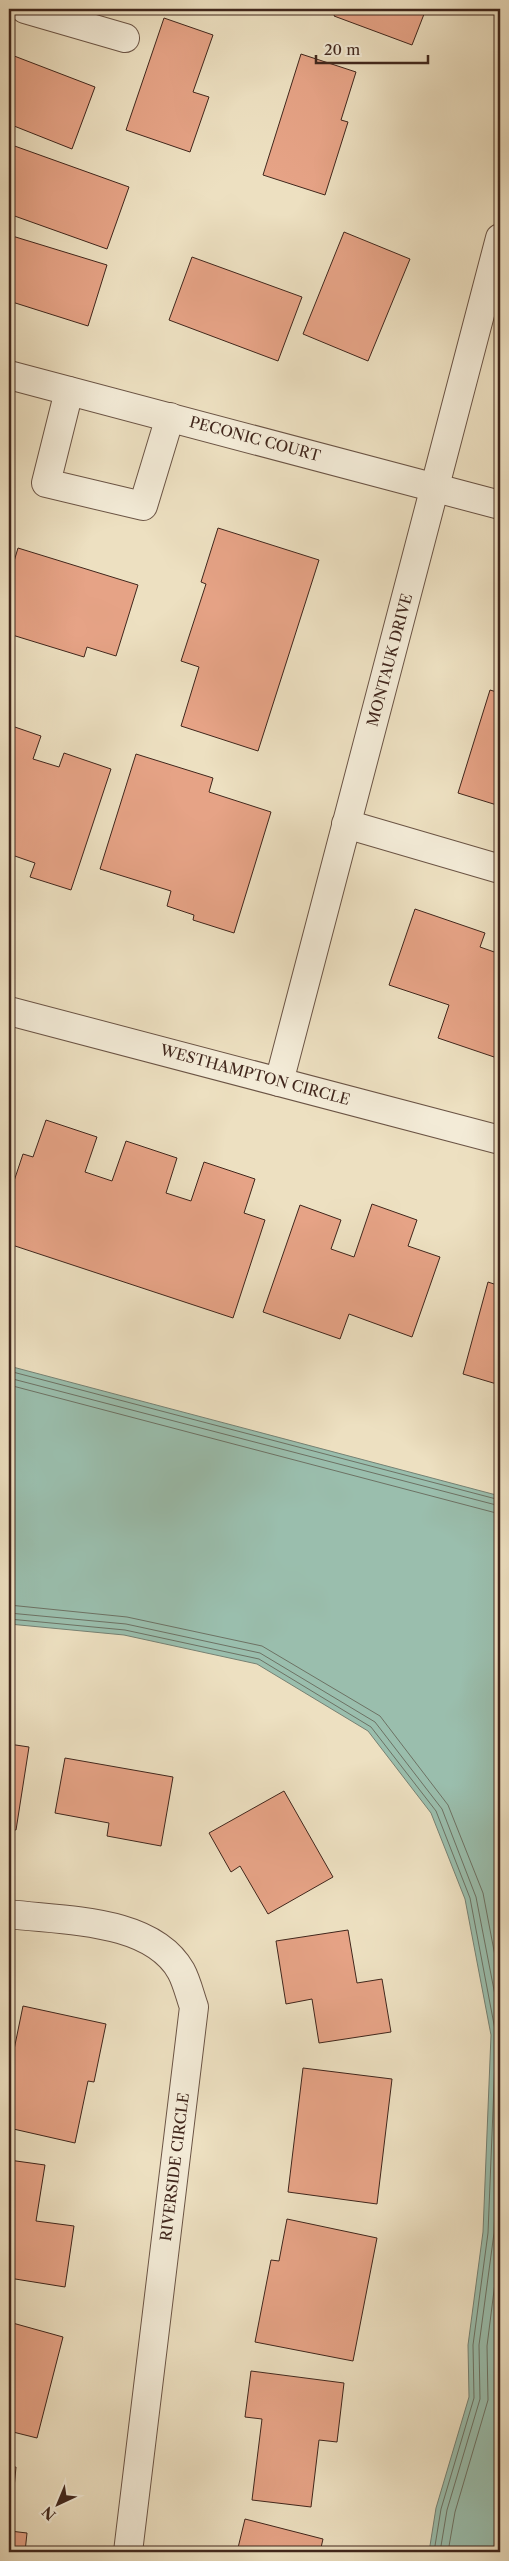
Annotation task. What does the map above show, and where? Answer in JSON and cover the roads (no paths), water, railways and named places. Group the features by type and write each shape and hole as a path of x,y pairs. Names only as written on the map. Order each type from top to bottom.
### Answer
{"street":[{"path":"25,9 125,38"},
{"name":"MONTAUK DRIVE","path":"278,1082 500,238"},
{"name":"PECONIC COURT","path":"9,374 500,505"},
{"path":"69,391 46,483 143,506 170,417"},
{"path":"346,824 500,869"},
{"name":"WESTHAMPTON CIRCLE","path":"9,1011 500,1140"},
{"name":"RIVERSIDE CIRCLE","path":"9,1914 112,1927 137,1934 161,1949 180,1971 194,2007 128,2552"}],"water":[{"path":"9,1366 500,1496 500,2552 429,2552 436,2508 469,2397 468,2345 483,2232 491,2035 465,1899 431,1813 368,1731 257,1664 124,1635 9,1624"}]}
